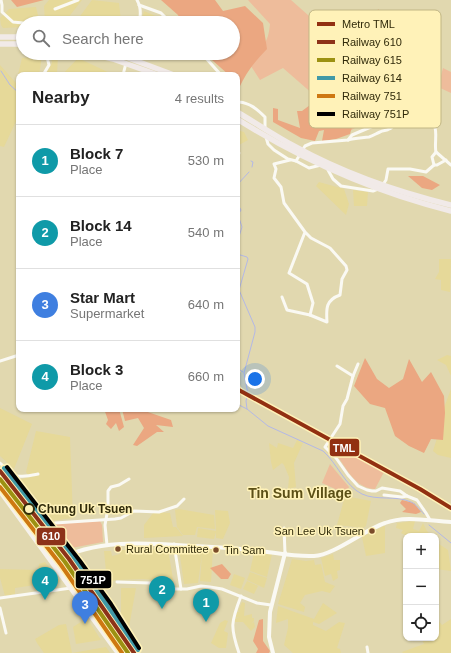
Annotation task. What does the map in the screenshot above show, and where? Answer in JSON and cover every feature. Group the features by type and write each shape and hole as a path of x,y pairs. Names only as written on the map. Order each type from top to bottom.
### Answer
{"highway":[{"path":"0,36 16,37"},
{"path":"0,44 16,44"},
{"path":"116,60 150,72"},
{"path":"134,60 166,72"},
{"path":"240,114 295,146 342,169 393,188 451,206"},
{"path":"240,121 290,151 337,173 391,194 451,212"}],"main road":[{"path":"1,487 58,560 125,653"},
{"path":"1,487 52,563 118,653"}],"street":[{"path":"1,0 2,12 13,22 16,23"},
{"path":"55,10 78,0"},
{"path":"137,0 140,16"},
{"path":"139,5 161,13 164,16"},
{"path":"45,72 49,65 48,60"},
{"path":"124,72 127,60"},
{"path":"208,60 218,72"},
{"path":"240,102 248,104 258,110 265,117 264,132 268,144 274,150 288,159 296,161 309,168 321,164 324,165 329,170 333,179 341,186 373,191 380,188 384,184 388,169 419,170 426,172 434,165 446,160"},
{"path":"348,140 352,135 368,128"},
{"path":"296,161 305,146 372,136 381,131 392,128"},
{"path":"435,128 436,152 451,165"},
{"path":"434,165 432,157 436,152"},
{"path":"282,297 287,310 310,315 327,322 327,309 329,302 340,295 342,279 347,270 346,266 330,248 311,238 305,232 284,203 281,187 274,178 276,169 274,164 290,160"},
{"path":"305,232 289,273 307,284 313,303 310,315"},
{"path":"0,360 16,356"},
{"path":"358,364 347,399 343,406 340,424 326,447 358,486 372,491 382,488 398,490 417,500 426,513 428,520"},
{"path":"337,366 353,376"},
{"path":"0,463 15,476 19,477 38,474"},
{"path":"107,545 105,525 107,520 108,491 111,487 119,485 129,479"},
{"path":"384,495 402,497 407,496"},
{"path":"55,523 121,518 134,511 159,512 177,506 184,499"},
{"path":"52,563 77,550 107,545 143,544 227,547 312,556 321,555 380,524 395,520 419,518 451,522"},
{"path":"273,653 269,637 269,626 271,604 285,553 284,528"},
{"path":"174,544 181,589"},
{"path":"117,582 146,582 175,589 201,586 210,587 241,596 257,603 271,604"},
{"path":"0,598 71,588"},
{"path":"239,653 233,635 232,622 241,596"},
{"path":"0,608 6,633"},
{"path":"367,647 368,653"}],"shaded area":[{"path":"11,0 44,0 17,7"},
{"path":"49,0 82,0 69,16 45,16 44,6"},
{"path":"92,0 119,3 120,16 80,16"},
{"path":"161,0 215,0 223,11 245,6 263,23 267,49 251,67 240,86 240,72 226,72 212,60 240,60 240,16 178,15"},
{"path":"248,0 291,0 309,16 309,91 283,68 260,80 245,57 264,45 268,37 270,24"},
{"path":"36,7 38,16 16,16 16,27 3,28 0,18 9,9"},
{"path":"144,11 156,16 143,16"},
{"path":"22,60 41,60 39,72 19,72"},
{"path":"51,60 58,60 57,72 47,72 52,63"},
{"path":"76,60 82,60 108,72 65,72"},
{"path":"0,65 16,83 16,121 4,147 0,146"},
{"path":"443,68 451,72 451,93 441,88 441,76"},
{"path":"309,106 309,128 352,128 350,134 336,139 322,141 324,130 319,131 315,141 301,138 273,122 273,108 278,109 278,120 300,128 297,111 302,111"},
{"path":"344,128 355,128 348,132"},
{"path":"240,131 244,132 248,140 240,144"},
{"path":"408,176 423,176 440,185 432,190 422,188"},
{"path":"319,182 344,189 349,204 346,215 316,186"},
{"path":"353,190 368,192 367,206 354,206"},
{"path":"439,259 451,259 450,292 441,290 441,280 435,279 439,272"},
{"path":"447,355 451,356 451,376 446,365 437,360"},
{"path":"365,358 377,379 389,388 403,379 409,359 422,382 431,372 444,396 445,413 443,440 431,439 424,453 409,446 395,436 385,408 370,404 354,386"},
{"path":"451,389 451,458 438,455 433,451 437,438 436,429"},
{"path":"0,408 32,424 14,469 0,456"},
{"path":"105,412 120,412 124,427 119,431 116,423 111,429 106,424 108,420"},
{"path":"123,412 148,412 171,420 173,427 156,425 164,432 157,432 137,446 133,445 144,428 138,418 125,421"},
{"path":"36,431 70,437 73,518 51,521 34,495 25,488 19,480 29,477 26,472"},
{"path":"297,440 303,443 294,463 296,487 288,489 289,477 284,465 282,463 273,470 269,443 277,448 278,443 293,448"},
{"path":"345,451 384,472 375,489 363,486 349,473 338,457"},
{"path":"330,464 349,487 346,494 322,483"},
{"path":"345,496 371,501 366,526 363,528 337,525"},
{"path":"402,500 414,503 421,512 416,514 402,512 406,509 400,503"},
{"path":"179,509 214,515 215,529 197,527 195,535 183,535 177,527 175,510"},
{"path":"215,510 228,511 230,523 223,539 216,538 216,532 214,539 197,537 198,528 216,531"},
{"path":"154,512 170,513 173,527 176,527 183,536 144,538 144,525"},
{"path":"100,521 102,525 103,542 66,549 48,526 54,524"},
{"path":"415,521 413,529 419,531 423,523 429,533 403,534 401,533 403,530 396,528 397,523"},
{"path":"384,526 385,553 366,556 362,537"},
{"path":"439,544 448,550 451,571 439,569"},
{"path":"203,547 213,549 211,582 200,581 202,554 198,583 184,584 179,549"},
{"path":"168,549 174,585 158,580 142,579 107,582 104,551 111,551 112,556 120,554 120,550"},
{"path":"254,553 272,554 267,577 250,571"},
{"path":"333,554 334,560 340,560 340,570 337,571 338,578 333,581 331,574 325,576 321,558"},
{"path":"292,559 306,561 314,560 315,565 321,564 325,582 335,586 330,593 322,591 305,595 300,603 305,607 304,612 278,604"},
{"path":"45,562 61,582 55,583 56,589 50,590 48,583 15,588 15,594 5,596 0,578 0,569 38,570 39,564"},
{"path":"222,564 231,574 228,579 221,579 210,568"},
{"path":"250,572 267,578 264,588 247,580"},
{"path":"234,574 245,578 241,589 230,585"},
{"path":"247,581 258,586 254,594 243,589"},
{"path":"121,588 136,588 129,627 125,630 121,625"},
{"path":"242,602 245,603 244,616 252,614 252,618 254,618 254,621 251,624 254,622 255,627 251,631 243,622 235,622 235,619 240,617 235,618 237,612 240,612 238,611"},
{"path":"323,603 337,613 319,624 313,622 313,625 326,631 339,622 345,623 337,648 340,649 341,653 293,653 284,645 288,628 288,619 276,623 278,606 314,619"},
{"path":"87,618 101,640 76,644 73,627"},
{"path":"263,619 263,641 270,651 269,653 256,653 258,649 253,641 259,620"},
{"path":"451,619 451,653 402,652 424,644 422,641 439,641 439,622 442,625"},
{"path":"225,620 228,621 224,631 228,633 226,648 219,648 211,643 220,623"},
{"path":"66,624 72,653 44,653 35,639 59,625"},
{"path":"106,647 110,653 72,653"}],"waterway":[{"path":"1,71 10,85 16,90"},
{"path":"251,161 253,162 252,167"},
{"path":"240,182 249,172"},
{"path":"240,221 242,227 240,233"},
{"path":"240,255 247,257 248,259 240,287"},
{"path":"240,292 255,327 244,373 248,394 246,401 247,409"},
{"path":"240,406 247,409 268,426 323,451 351,486 362,494 374,497 405,500 415,504 424,514"},
{"path":"429,525 451,543"}],"metro line":[{"name":"TML","path":"240,391 420,489 451,508"}],"rail line":[{"name":"751P","path":"7,467 80,561 111,604 139,648"},
{"name":"614","path":"4,468 73,556 138,650"},
{"name":"610","path":"0,471 69,559 134,653"},
{"name":"615","path":"0,479 65,562 128,653"},
{"name":"751","path":"0,487 61,565 122,653"}],"place":[{"name":"Chung Uk Tsuen","path":"29,509"},
{"name":"San Lee Uk Tsuen","path":"372,531"},
{"name":"Rural Committee","path":"118,549"},
{"name":"Tin Sam","path":"216,550"},
{"name":"Block 3","path":"45,600"},
{"name":"Block 14","path":"162,609"},
{"name":"Block 7","path":"206,622"},
{"name":"Star Mart","path":"85,624"}],"district":[{"name":"Tin Sum Village","path":"300,493"}]}
